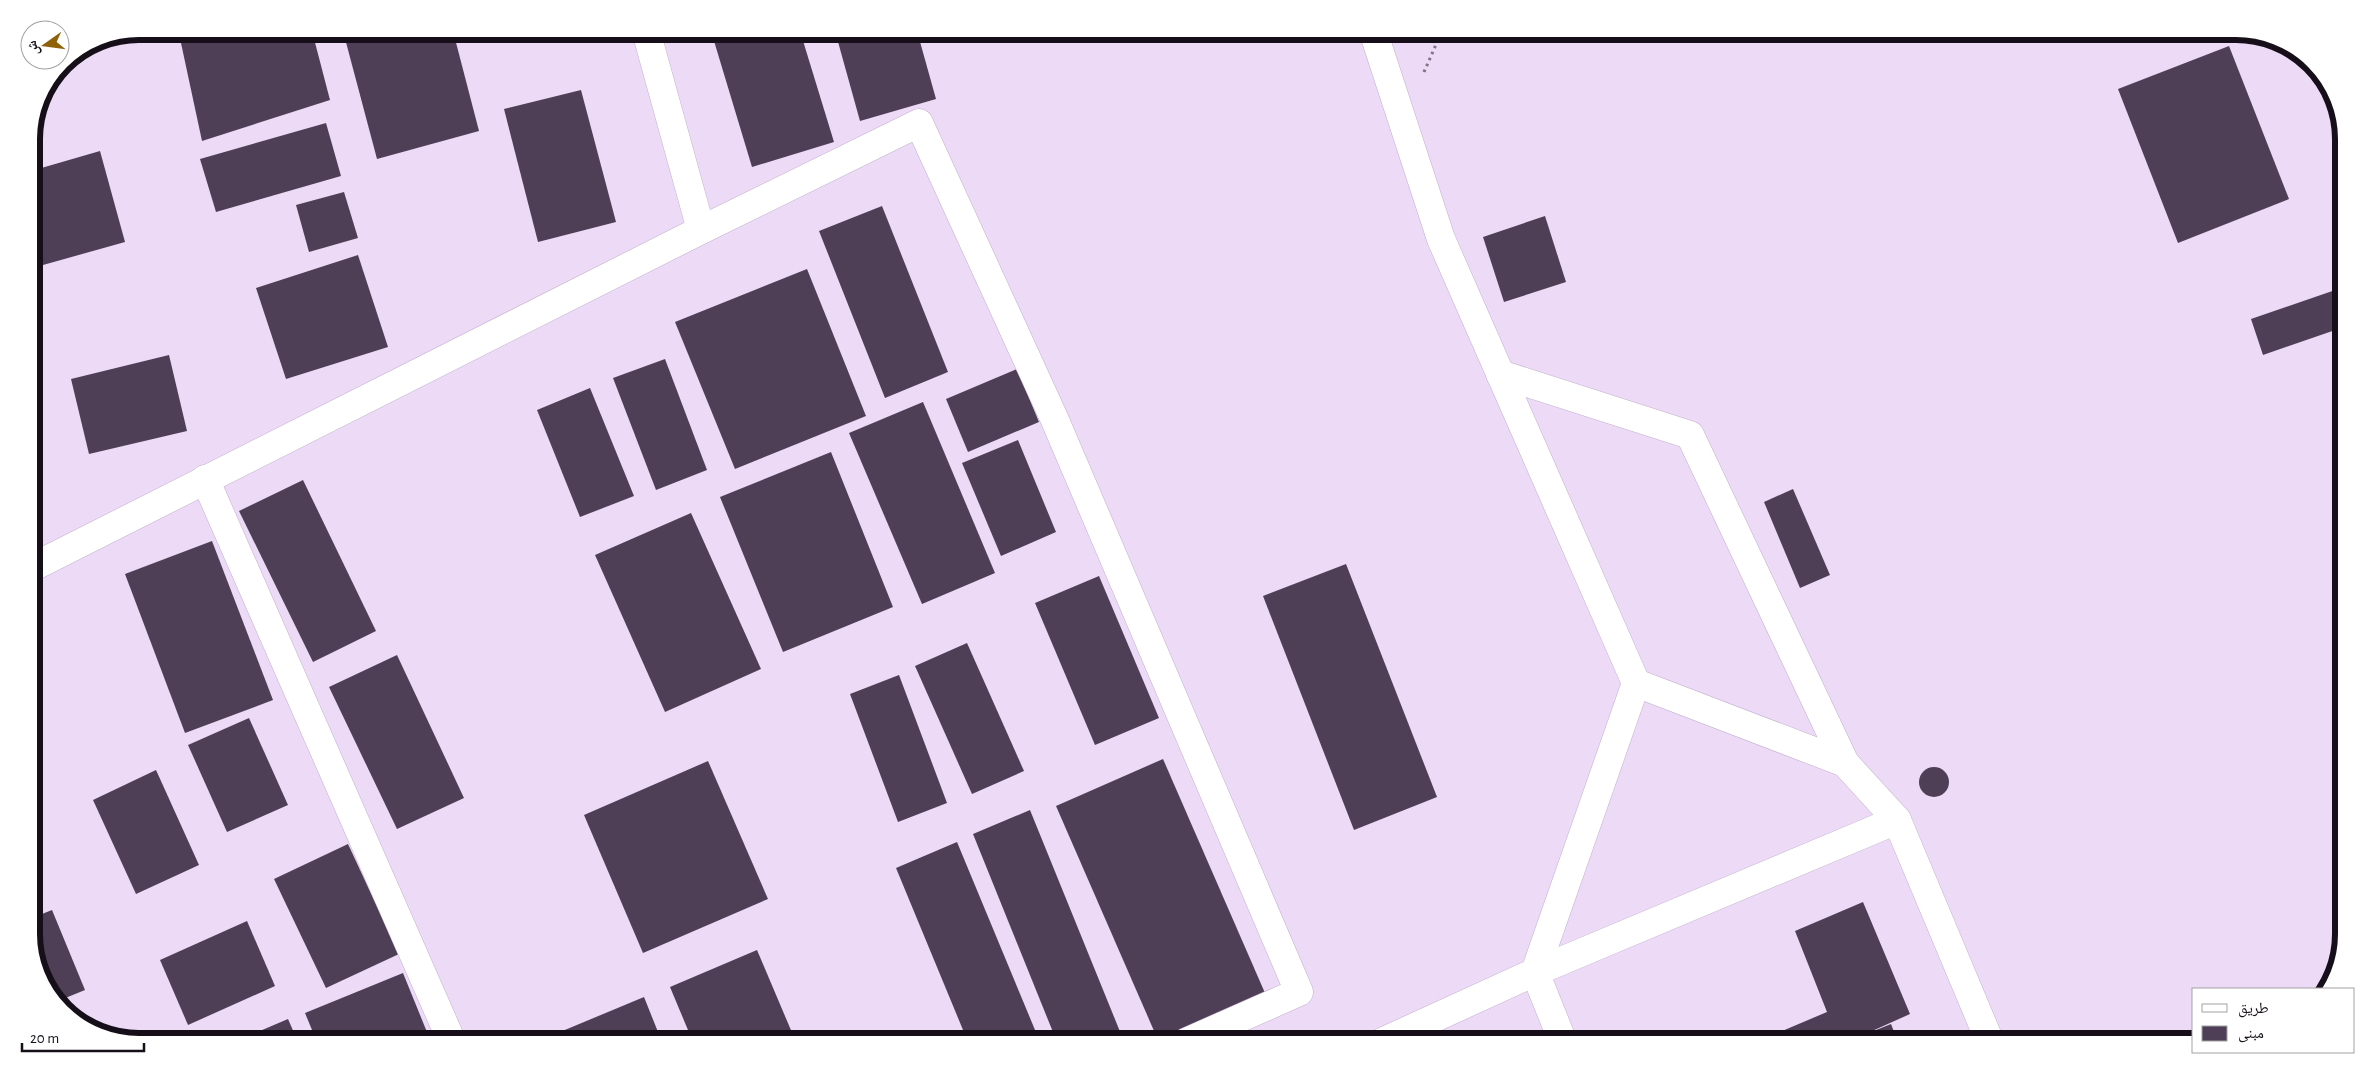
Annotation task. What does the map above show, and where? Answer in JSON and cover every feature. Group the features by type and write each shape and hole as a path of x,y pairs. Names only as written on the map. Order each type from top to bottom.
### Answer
{"street":[{"path":"648,40 701,230"},
{"path":"1376,40 1441,239 1636,683 1536,972 1560,1033"},
{"path":"40,564 701,230 919,123 1054,418 1299,992 1206,1033"},
{"path":"1500,374 1690,435 1845,763 1897,820 1986,1033"},
{"path":"205,479 448,1033"},
{"path":"1636,683 1845,763"},
{"path":"1402,1033 1536,972 1897,820"}],"building":[{"path":"187,40 314,40 330,100 202,141 181,43"},
{"path":"345,40 455,40 479,131 377,159"},
{"path":"714,40 803,40 834,142 752,167"},
{"path":"838,40 920,40 936,99 860,121"},
{"path":"2229,46 2289,199 2178,243 2118,89"},
{"path":"581,90 616,222 538,242 504,109"},
{"path":"326,123 341,176 216,212 200,159"},
{"path":"100,151 125,242 43,265 40,255 40,168"},
{"path":"344,192 358,238 309,252 296,205"},
{"path":"882,206 948,372 885,398 819,231"},
{"path":"1545,216 1566,282 1504,302 1483,237"},
{"path":"358,255 388,347 286,379 256,288"},
{"path":"807,269 866,416 735,469 675,322"},
{"path":"2335,290 2335,330 2263,355 2251,319"},
{"path":"169,355 187,431 89,454 71,379"},
{"path":"665,359 707,470 656,490 613,378"},
{"path":"1017,369 1039,422 968,452 946,399"},
{"path":"590,388 634,496 580,517 537,410"},
{"path":"923,402 995,573 922,604 849,433"},
{"path":"1018,440 1056,532 1001,556 962,463"},
{"path":"831,452 893,607 783,652 720,497"},
{"path":"303,480 376,631 313,662 239,511"},
{"path":"1793,489 1830,575 1800,588 1764,502"},
{"path":"691,513 761,669 665,712 595,555"},
{"path":"212,541 273,700 185,733 125,574"},
{"path":"1346,564 1437,797 1354,830 1263,596"},
{"path":"1099,576 1159,718 1095,745 1035,603"},
{"path":"967,643 1024,771 972,794 915,666"},
{"path":"397,655 464,798 397,829 329,687"},
{"path":"899,675 947,803 898,822 850,694"},
{"path":"249,718 288,805 227,832 188,745"},
{"path":"1163,759 1265,993 1174,1033 1155,1033 1056,806"},
{"path":"708,761 768,899 643,953 584,815"},
{"path":"1934,767 1944,772 1949,782 1944,792 1934,797 1924,792 1919,782 1924,772"},
{"path":"156,770 199,865 136,894 93,800"},
{"path":"1030,810 1121,1033 1053,1033 973,834"},
{"path":"957,842 1036,1033 964,1033 896,868"},
{"path":"348,844 399,954 326,988 274,879"},
{"path":"1863,902 1910,1014 1868,1033 1777,1033 1827,1012 1795,931"},
{"path":"52,910 85,990 64,998 50,978 42,953 40,915"},
{"path":"247,921 275,986 188,1025 160,960"},
{"path":"757,950 792,1033 689,1033 670,987"},
{"path":"403,973 427,1033 313,1033 305,1013"},
{"path":"644,997 658,1033 558,1033"},
{"path":"288,1019 294,1033 255,1033"},
{"path":"1891,1024 1894,1033 1868,1033"}]}
